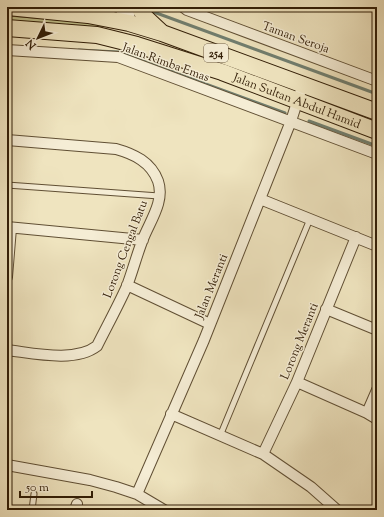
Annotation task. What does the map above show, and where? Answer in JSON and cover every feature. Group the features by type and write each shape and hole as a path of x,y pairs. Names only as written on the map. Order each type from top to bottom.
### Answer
{"main road":[{"name":"Jalan Sultan Abdul Hamid","path":"8,7 95,11 162,33 377,112"},
{"path":"139,7 145,17 162,33"},
{"path":"97,35 124,20 137,36 153,43 159,51"},
{"name":"Jalan Sultan Abdul Hamid","path":"7,28 97,35 159,51 222,72 377,131"}],"street":[{"path":"124,20 130,7"},
{"name":"Taman Seroja","path":"183,7 187,10 377,81"},
{"name":"Jalan Rimba Emas","path":"7,50 118,57 377,154"},
{"name":"Jalan Meranti","path":"137,494 210,324 291,121 303,84"},
{"name":"Lorong Cengal Batu","path":"7,140 116,149 131,153 144,161 153,172 158,182 159,196 155,213 143,240 127,285 97,346 91,351 67,356 7,350"},
{"path":"260,198 377,246"},
{"path":"7,277 9,227 143,240"},
{"name":"Lorong Meranti","path":"263,454 297,382 356,237"},
{"path":"127,285 210,324"},
{"path":"326,309 377,330"},
{"path":"297,382 367,413 377,419"},
{"path":"367,413 377,390"},
{"path":"171,414 263,454 311,487 337,510"},
{"path":"7,465 116,486 137,494 164,510"}],"lane":[{"path":"7,185 159,196"},
{"path":"220,436 310,219"},
{"path":"32,510 34,494"}],"green space":[{"path":"7,16 101,23 101,30 7,23"}],"waterway":[{"path":"151,11 377,94"},
{"path":"79,50 118,52 285,113"},
{"path":"309,121 377,146"}]}
